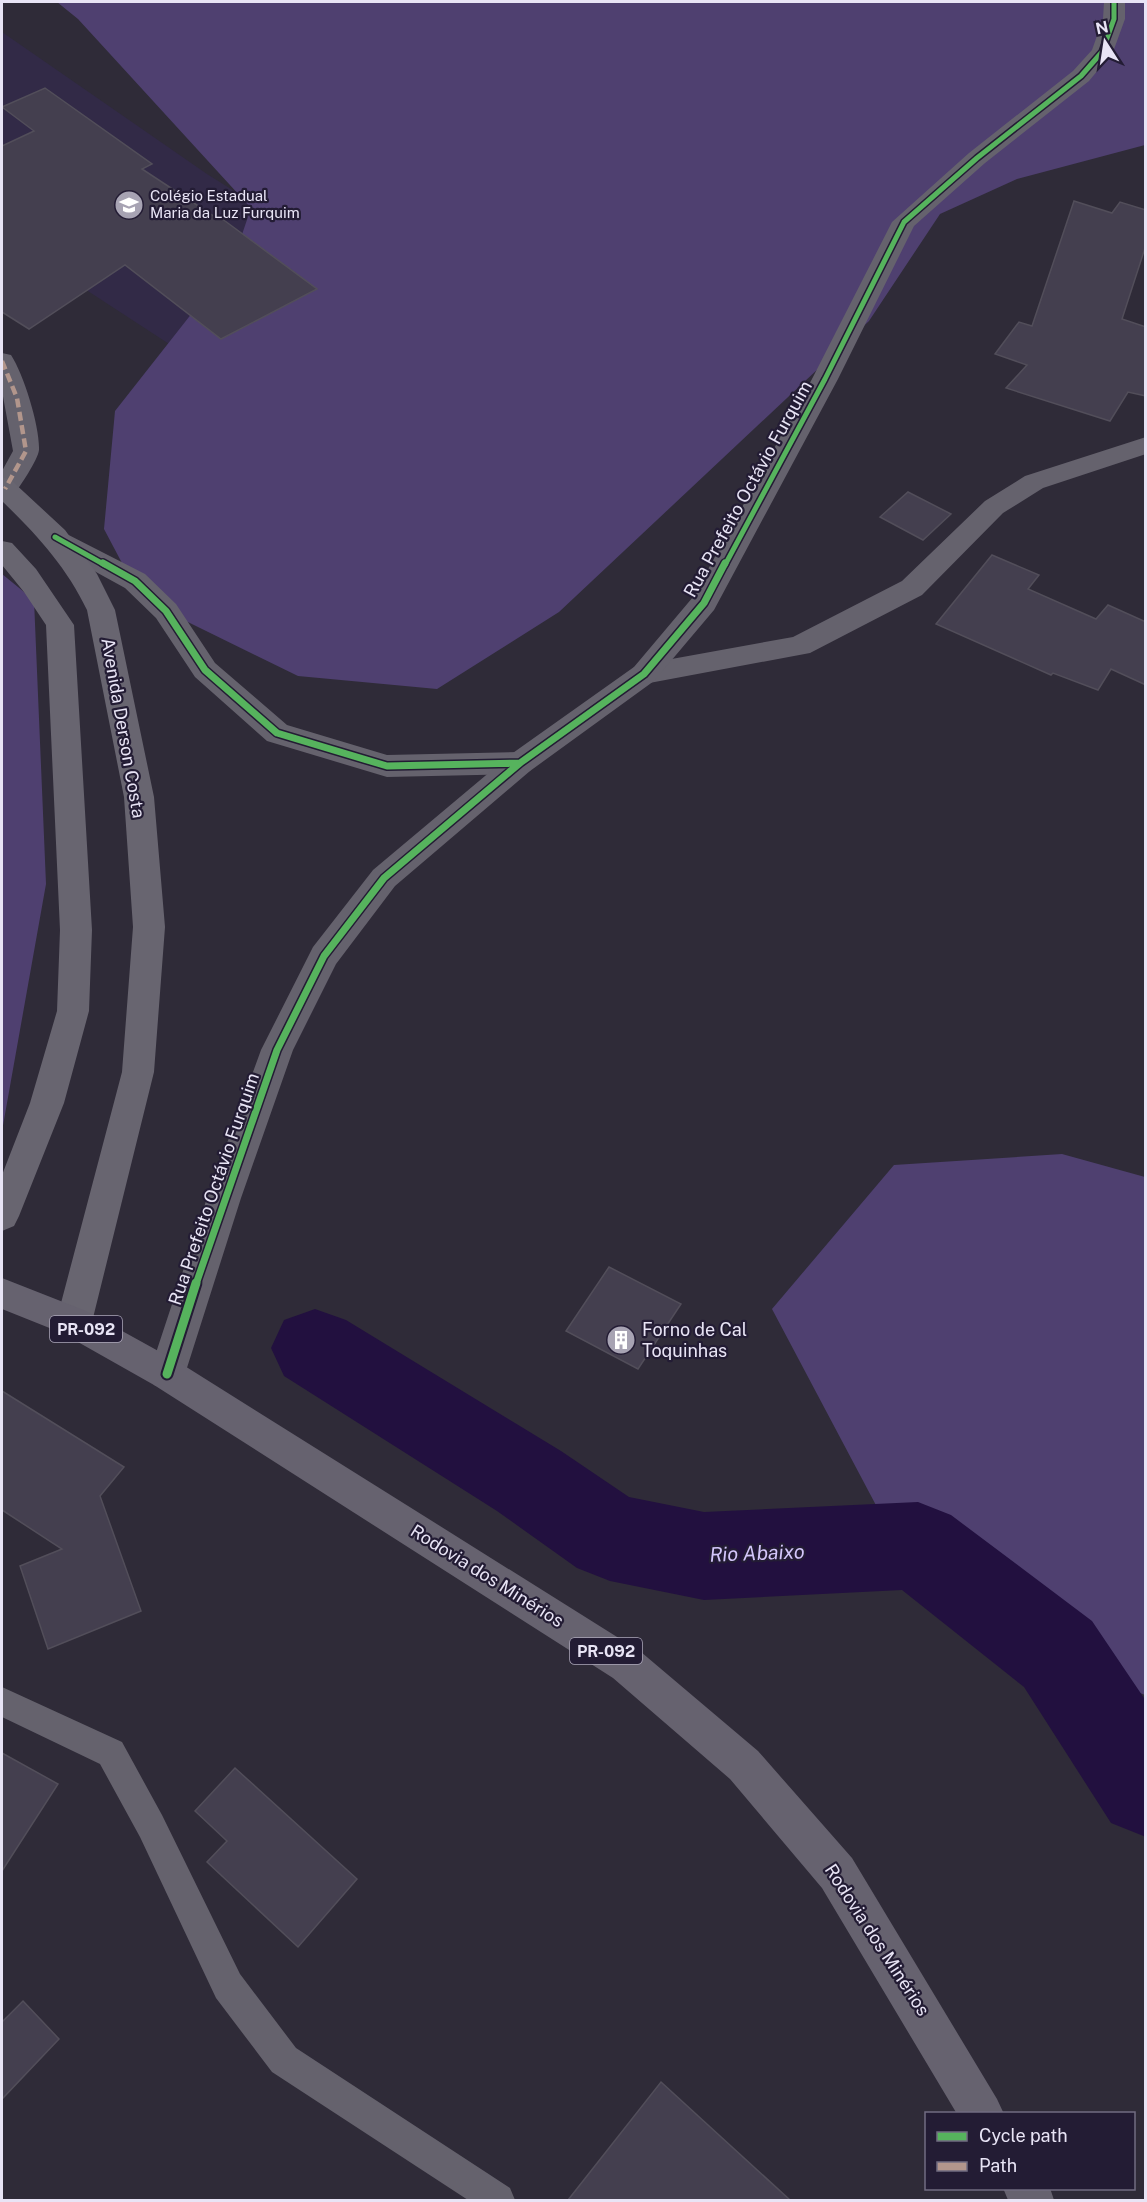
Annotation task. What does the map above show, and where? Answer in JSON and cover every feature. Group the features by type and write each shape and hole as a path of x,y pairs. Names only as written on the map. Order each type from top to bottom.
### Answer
{"main road":[{"name":"Avenida Derson Costa","path":"3,488 55,537 87,581 101,610 139,797 149,927 138,1072 74,1322"},
{"path":"2,550 20,567 47,601 60,625 76,930 73,1011 47,1103 2,1216"},
{"name":"Rodovia dos Minérios","path":"2,1293 74,1322 167,1374 627,1665 744,1765 837,1873 981,2112"}],"street":[{"name":"Rua Prefeito Octávio Furquim","path":"167,1374 224,1198 276,1050 324,956 384,878 520,763 644,674 704,603 825,380 904,222 977,158 1081,76 1102,52 1114,19 1114,2"},
{"path":"2,361 17,398 26,451 3,488"},
{"path":"644,674 800,646 912,588 994,507 1034,482 1146,445"},
{"path":"55,537 135,581 166,611 205,669 277,733 387,766 520,763"}],"lane":[{"path":"2,1702 111,1753 152,1826 228,1986 284,2060 498,2200"}],"shaded area":[{"path":"57,2 1145,2 1145,145 1017,179 940,214 869,321 559,612 437,689 298,676 141,599 104,529 115,411 233,261 251,208 78,19"},
{"name":"Colégio Estadual Maria da Luz Furquim","path":"2,32 207,174 380,283 209,370 2,235"},
{"path":"2,574 34,600 46,884 2,1131"},
{"path":"1062,1154 1145,1177 1145,1695 931,1609 772,1309 894,1165"}],"building":[{"name":"Colégio Estadual Maria da Luz Furquim","path":"45,88 152,164 142,169 218,219 221,218 317,289 221,339 125,265 29,329 2,312 2,146 34,131 2,107"},
{"path":"1074,201 1112,213 1120,202 1146,210 1146,245 1122,319 1146,327 1146,396 1128,392 1110,421 1006,388 1027,365 995,354 1019,322 1032,326"},
{"path":"908,492 951,514 923,540 880,517"},
{"path":"992,555 1039,575 1028,589 1096,619 1108,605 1146,622 1146,685 1111,669 1098,690 1053,673 1051,675 936,624"},
{"name":"Forno de Cal Toquinhas","path":"609,1267 681,1304 638,1369 566,1331"},
{"path":"2,1391 124,1467 100,1496 141,1611 48,1649 20,1566 62,1549 2,1510"},
{"path":"2,1753 58,1784 2,1871"},
{"path":"235,1768 357,1879 298,1947 207,1862 227,1841 195,1811"},
{"path":"23,2001 59,2039 2,2099 2,2022"},
{"path":"661,2082 790,2200 568,2200"}],"waterway":[{"name":"Rio Abaixo","path":"315,1348 529,1481 610,1537 704,1556 918,1546 1058,1654 1146,1788"}],"marked path":[{"path":"2,361 17,398 26,451 5,489"}],"cycle path":[{"path":"167,1374 224,1198 277,1050 324,956 384,878 520,763 644,674 704,603 825,379 904,222 977,158 1081,76 1102,52 1114,19 1114,2"},
{"path":"55,537 135,581 166,611 205,670 277,733 387,766 520,763"}],"place":[{"name":"Colégio Estadual Maria da Luz Furquim","path":"129,205"},
{"name":"Forno de Cal Toquinhas","path":"621,1340"}]}
